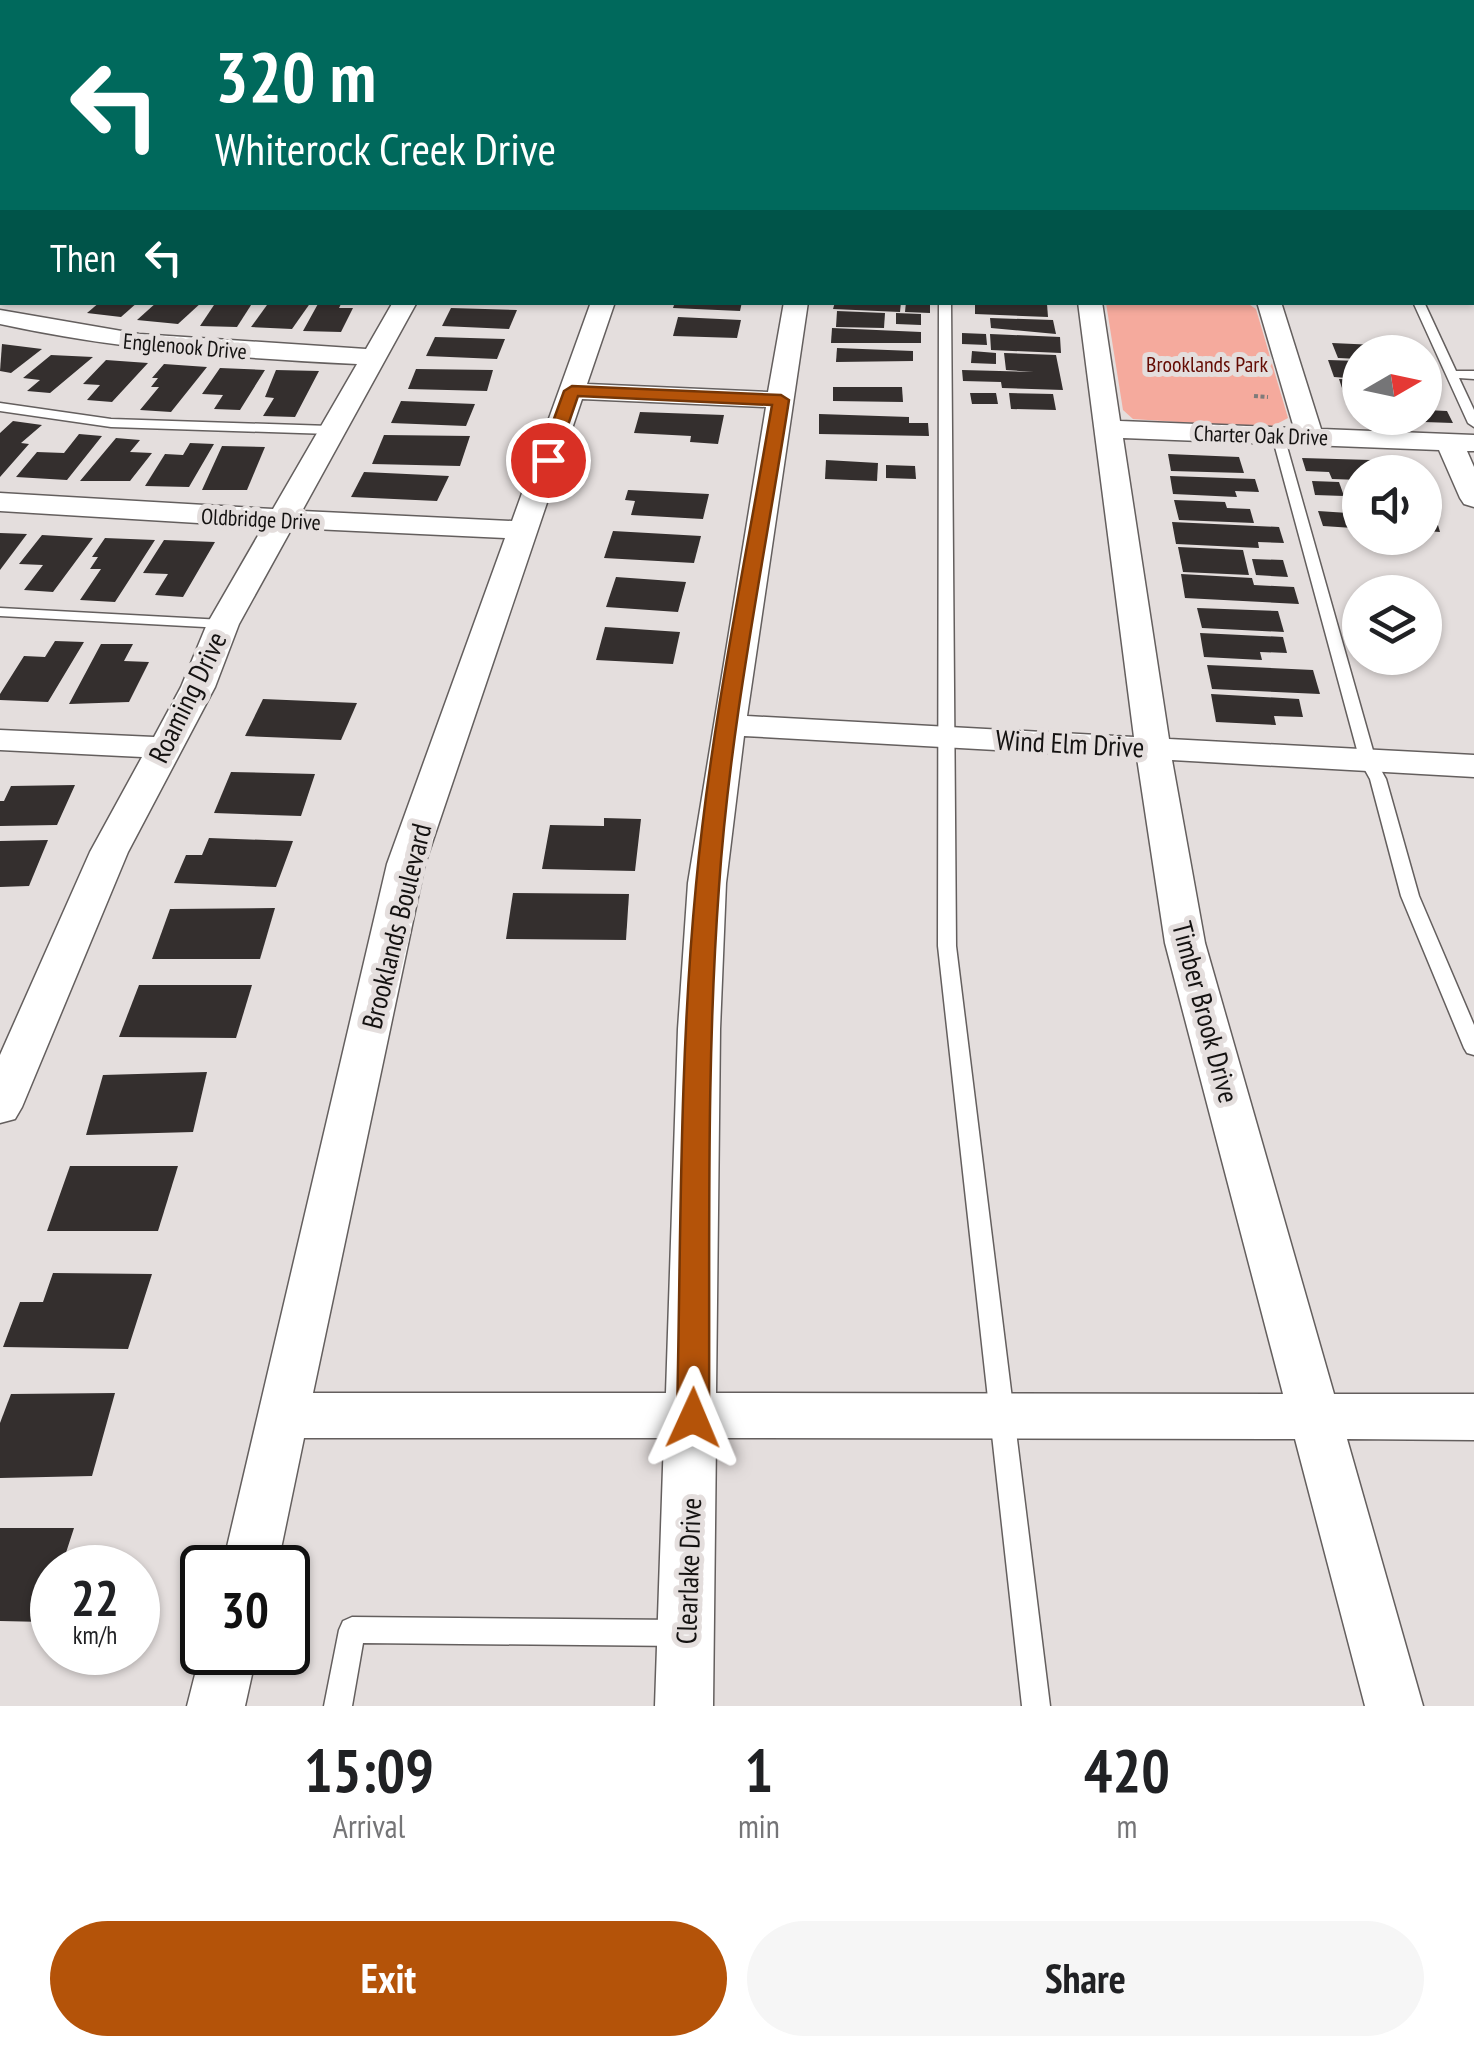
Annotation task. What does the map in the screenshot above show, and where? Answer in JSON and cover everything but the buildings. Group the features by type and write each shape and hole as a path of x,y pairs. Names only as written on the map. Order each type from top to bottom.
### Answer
{"street":[{"name":"Roaming Drive","path":"0,1107 77,922 198,687 222,624 403,305"},
{"name":"Brooklands Boulevard","path":"254,1545 406,864 602,305"},
{"name":"Clearlake Drive","path":"684,1706 693,1418 698,1029 707,884 728,725 796,305"},
{"name":"Timber Brook Drive","path":"1090,305 1185,943 1394,1706"},
{"path":"1269,305 1310,437"},
{"name":"Englenook Drive","path":"0,316 114,340 198,349 372,357"},
{"path":"572,391 781,400"},
{"name":"Charter Oak Drive","path":"1108,429 1462,442"},
{"path":"1462,442 1474,498"},
{"name":"Oldbridge Drive","path":"0,502 522,530"},
{"name":"Wind Elm Drive","path":"728,725 1474,766"},
{"path":"0,740 164,748"},
{"path":"284,1415 1474,1417"},
{"path":"216,1706 223,1675"}],"lane":[{"path":"945,305 947,946 1036,1706"},
{"path":"1419,305 1474,423"},
{"path":"1451,374 1474,375"},
{"path":"0,407 110,423 330,430"},
{"path":"1278,436 1368,762 1378,780 1410,896 1474,1048"},
{"path":"0,612 222,624"},
{"path":"338,1706 352,1630 686,1633"}],"path":[{"path":"656,0 922,0"},
{"path":"942,0 1242,0"}],"green space":[{"name":"Brooklands Park","path":"1106,305 1250,305 1256,309 1288,418 1269,428 1133,419 1123,410"}],"route":[{"path":"548,460 572,391 781,400 721,769 707,884 698,1029 693,1418"}]}
